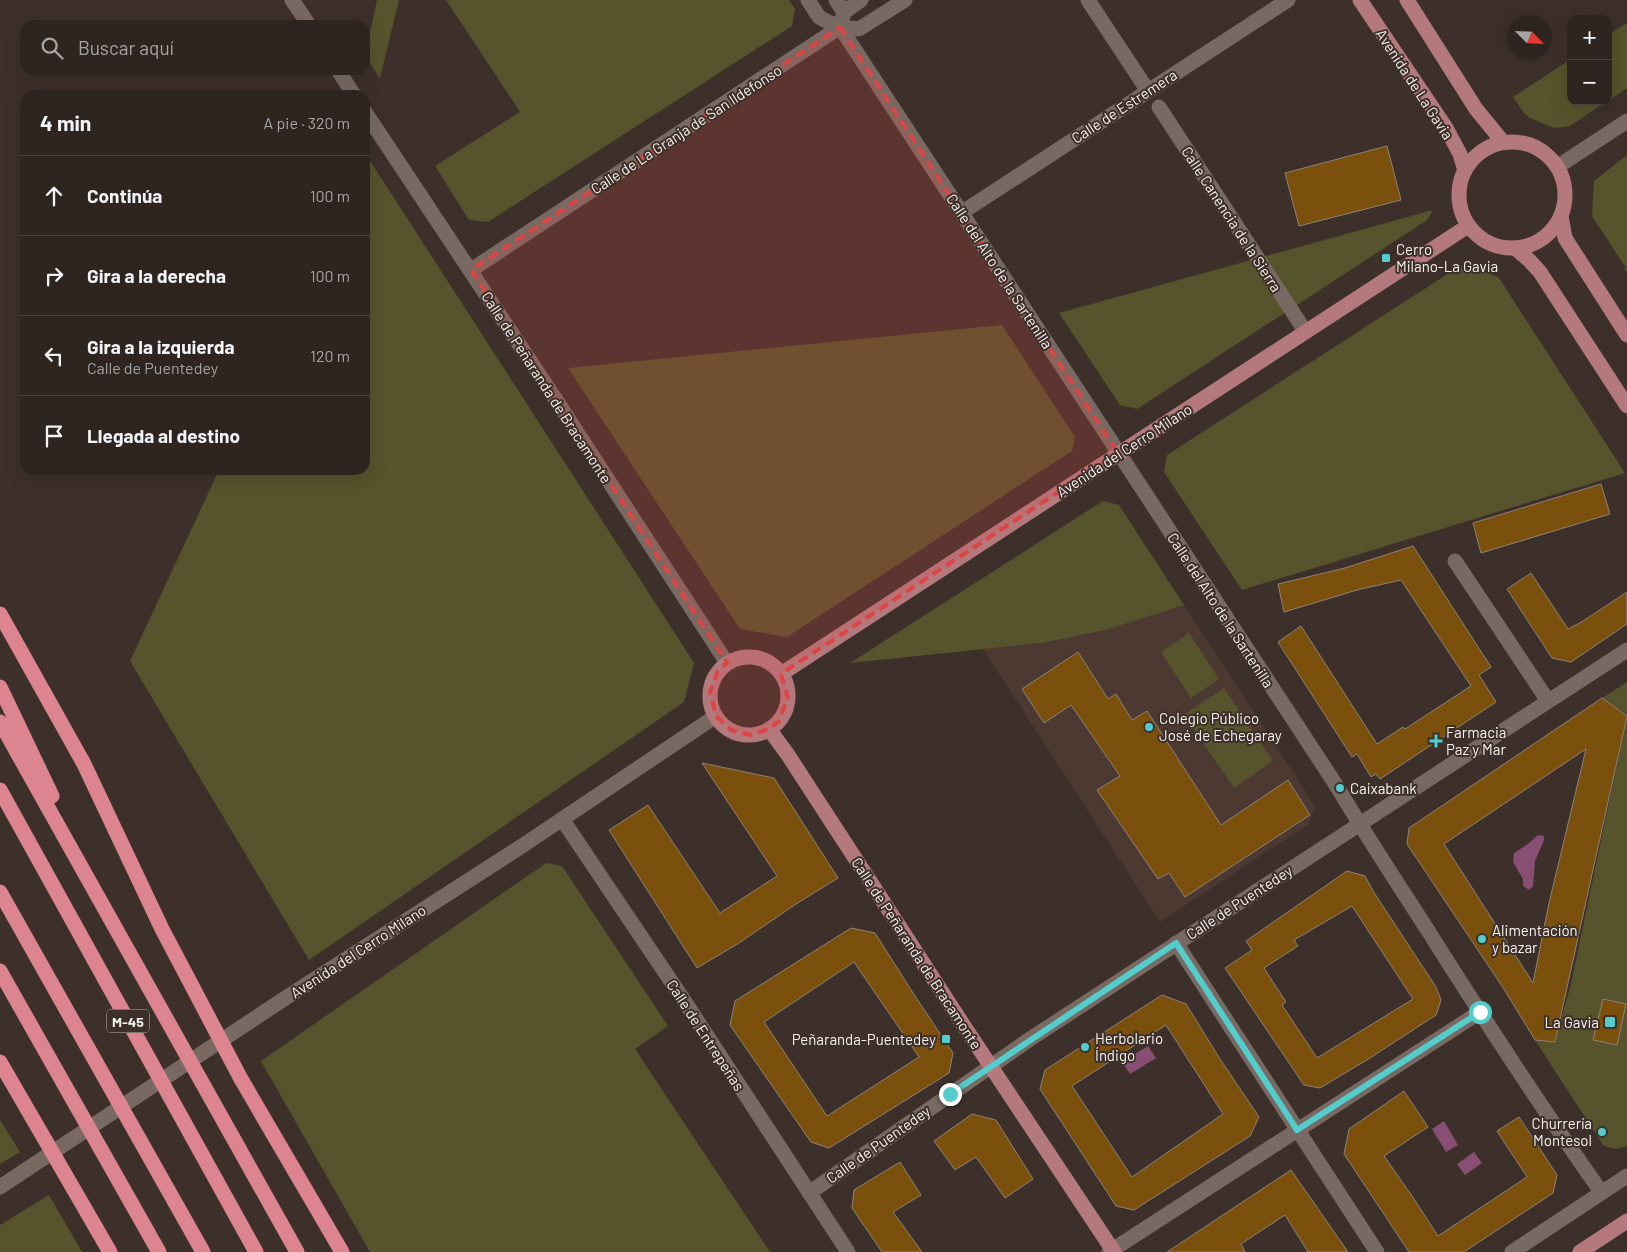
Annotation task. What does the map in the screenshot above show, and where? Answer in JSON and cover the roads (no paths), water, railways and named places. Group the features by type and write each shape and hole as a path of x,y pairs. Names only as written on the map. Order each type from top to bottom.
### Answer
{"highway":[{"path":"0,614 84,764 162,929 241,1079 342,1252"},
{"path":"0,687 124,944"},
{"path":"0,722 297,1252"},
{"name":"M-45","path":"0,790 256,1252"},
{"path":"0,892 203,1252"},
{"path":"0,972 159,1252"},
{"path":"0,1062 110,1252"}],"main road":[{"name":"Avenida de La Gavia","path":"1360,0 1446,128 1460,154 1465,171"},
{"path":"1407,0 1476,109 1503,142"},
{"path":"1503,142 1525,143 1545,153 1557,167 1564,185 1565,201 1561,216 1550,232 1534,244 1514,248 1501,247 1489,243 1468,226 1460,209 1459,189 1465,171 1474,157 1488,148 1503,142"},
{"path":"1561,216 1565,238 1627,335"},
{"name":"Avenida del Cerro Milano","path":"781,674 1468,226"},
{"path":"1514,248 1540,272 1627,406"},
{"path":"738,658 763,660 781,674 786,685 788,698 785,710 778,721 769,729 760,733 740,734 723,724 716,716 711,705 710,692 718,671 727,663 738,658"},
{"name":"Calle de Peñaranda de Bracamonte","path":"769,729 788,754 1112,1251"},
{"path":"1580,1252 1627,1221"}],"street":[{"path":"292,0 306,20"},
{"name":"Calle del Alto de la Sartenilla","path":"808,0 818,16 828,22 840,13 961,213 1336,785 1359,825 1549,1119 1602,1193"},
{"name":"Calle de La Granja de San Ildefonso","path":"471,270 861,0"},
{"path":"840,13 859,29 905,0"},
{"path":"1088,0 1148,91"},
{"name":"Calle de Estremera","path":"961,213 1288,0"},
{"path":"341,75 351,90"},
{"name":"Calle Canencia de la Sierra","path":"1159,107 1306,331"},
{"name":"Calle de Peñaranda de Bracamonte","path":"370,119 471,270 727,663"},
{"path":"1557,167 1627,121"},
{"path":"1455,561 1548,701"},
{"name":"Calle de Puentedey","path":"810,1192 991,1066 1176,943 1627,650"},
{"name":"Avenida del Cerro Milano","path":"0,1187 716,716"},
{"name":"Calle de Entrepeñas","path":"562,819 685,1002 848,1252"},
{"path":"1176,943 1376,1252"},
{"path":"1112,1251 1480,1012"},
{"path":"1512,1252 1627,1176"}],"place":[{"name":"Cerro Milano-La Gavia","path":"1386,258"},
{"name":"Colegio Público José de Echegaray","path":"1149,727"},
{"name":"Farmacia Paz y Mar","path":"1436,741"},
{"name":"Caixabank","path":"1340,788"},
{"name":"Alimentación y bazar","path":"1482,939"},
{"name":"La Gavia","path":"1610,1022"},
{"name":"Peñaranda-Puentedey","path":"946,1039"},
{"name":"Herbolario Índigo","path":"1085,1047"},
{"name":"Churrería Montesol","path":"1602,1132"}]}
